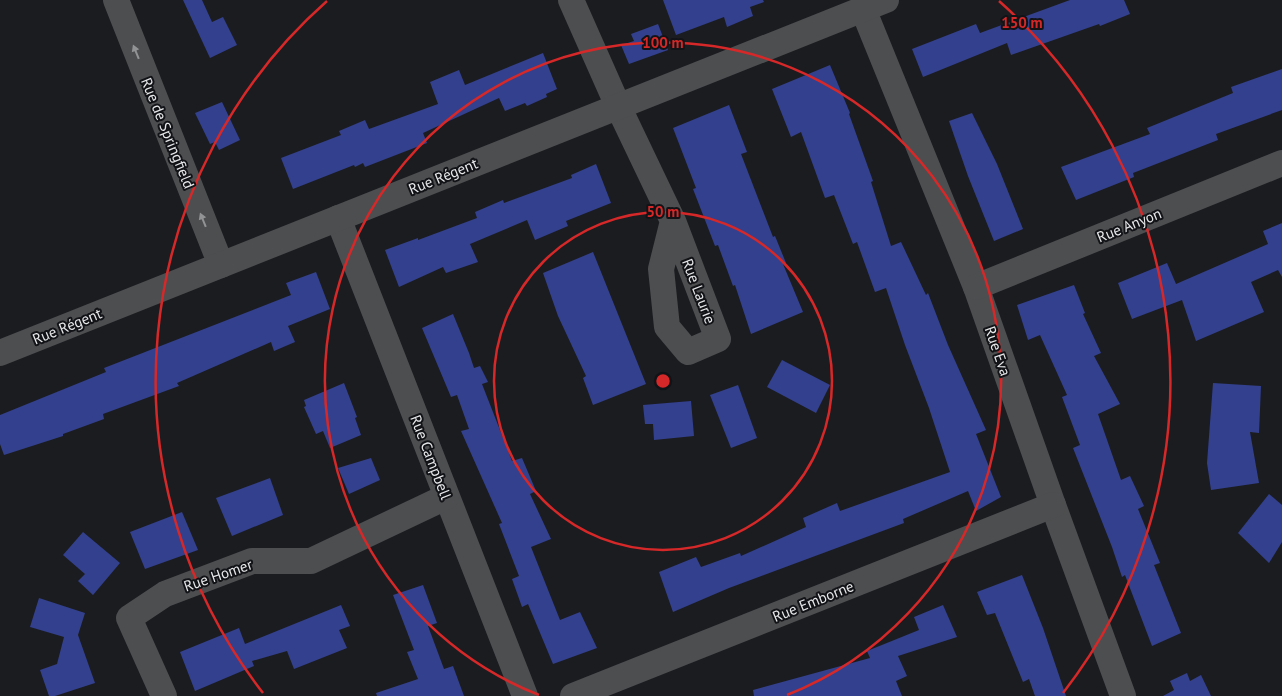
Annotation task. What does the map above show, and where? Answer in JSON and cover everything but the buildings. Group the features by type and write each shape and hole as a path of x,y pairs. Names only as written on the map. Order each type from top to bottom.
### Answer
{"street":[{"name":"Rue de Springfield","path":"116,0 221,265"},
{"path":"571,0 618,106 673,221"},
{"name":"Rue Régent","path":"0,353 875,5"},
{"name":"Rue Eva","path":"875,5 1123,696"},
{"name":"Rue Anyon","path":"976,287 1282,163"},
{"name":"Rue Campbell","path":"338,218 525,696"},
{"name":"Rue Homer","path":"164,696 129,618 165,594 252,561 311,561 446,497"},
{"name":"Rue Emborne","path":"573,696 1053,505"}]}
